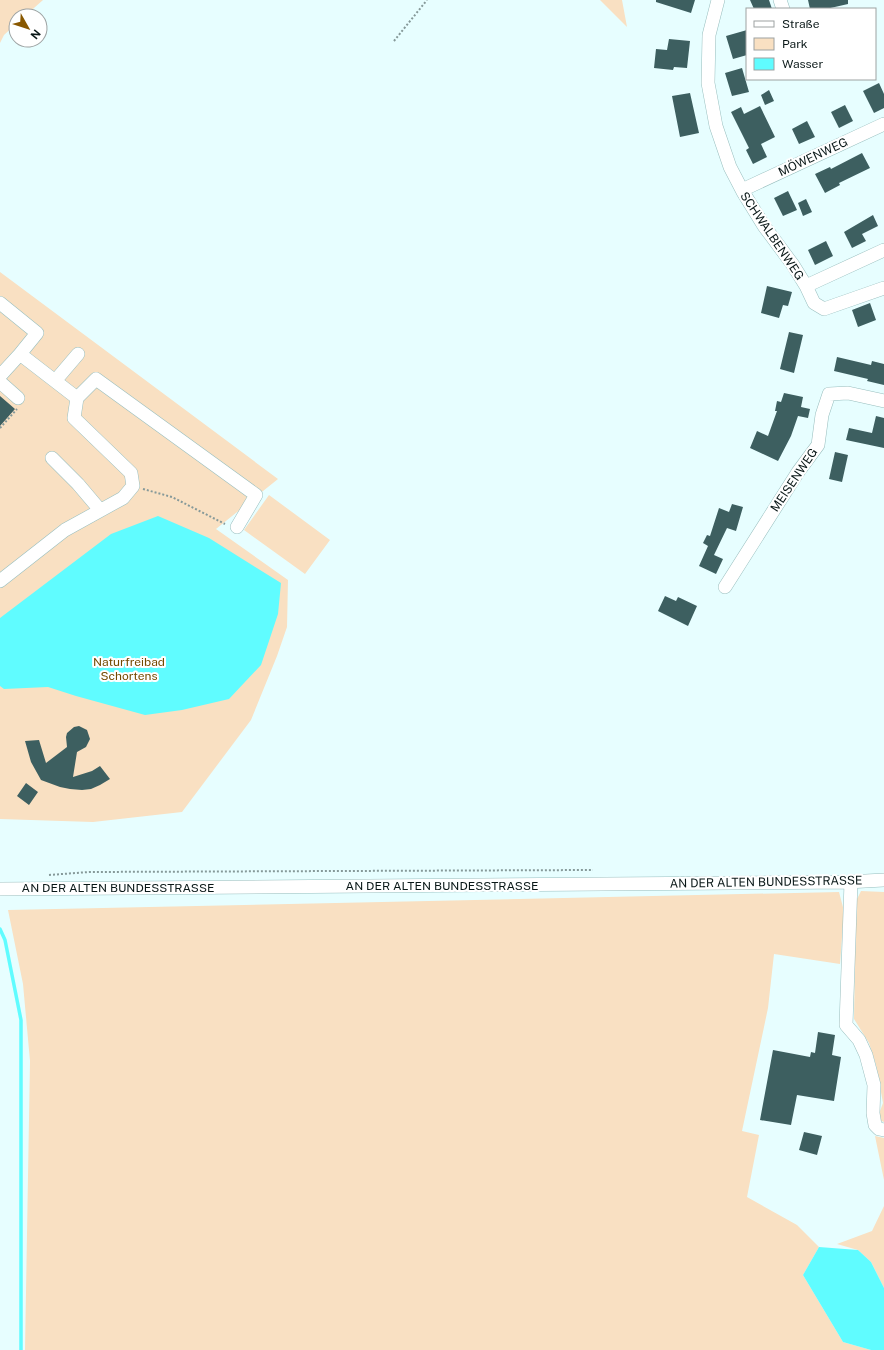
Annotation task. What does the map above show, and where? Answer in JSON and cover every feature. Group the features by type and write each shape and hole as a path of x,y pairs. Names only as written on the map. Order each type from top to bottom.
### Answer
{"street":[{"name":"SCHWALBENWEG","path":"718,0 709,35 708,83 716,126 730,167 742,190 764,226 793,265 806,286 814,303 824,309 884,288"},
{"name":"MÖWENWEG","path":"742,190 884,124"},
{"path":"806,286 884,250"},
{"path":"0,303 37,334 0,376"},
{"path":"20,354 77,398"},
{"path":"55,381 78,354"},
{"path":"0,581 65,530 123,498 132,486 131,473 74,418 77,398 96,379 256,495 237,527"},
{"path":"0,382 15,402"},
{"name":"MEISENWEG","path":"725,587 798,472 818,445 822,415 829,394 848,393 884,401"},
{"path":"52,458 78,484 100,510"},
{"name":"AN DER ALTEN BUNDESSTRASSE","path":"0,889 851,882 884,880"},
{"path":"851,882 846,1025 859,1040 866,1055 874,1085 873,1114 875,1124 878,1129 884,1130"}],"path":[{"path":"394,41 427,0"},
{"path":"0,428 16,409 15,402"},
{"path":"132,486 172,498 236,529 237,527"},
{"path":"43,876 89,872 599,870"}],"green space":[{"path":"0,0 43,0 34,8 8,8 8,31 4,35 0,43"},
{"path":"600,0 622,0 627,27"},
{"name":"Naturfreibad Schortens","path":"0,272 278,479 216,529 288,580 287,627 251,720 182,812 93,822 0,819"},
{"path":"269,495 330,540 305,574 244,530"},
{"path":"861,891 884,892 884,1122 877,1119 883,1103 876,1065 869,1043 854,1019 856,901"},
{"path":"839,892 844,911 840,964 774,954 768,1008 742,1131 759,1135 747,1197 797,1225 819,1247 803,1275 843,1342 871,1350 25,1350 30,1061 23,984 8,910"},
{"path":"875,1136 884,1138 884,1180"},
{"path":"884,1206 884,1288 871,1262 858,1250 837,1244 872,1231"}],"water":[{"path":"158,516 209,538 281,583 278,614 261,665 229,699 182,710 145,715 48,687 4,689 0,686 0,618 111,534"},
{"path":"819,1247 858,1250 871,1262 884,1288 884,1350 871,1350 843,1342 803,1275"}],"building":[{"path":"656,0 695,0 691,13 656,2"},
{"path":"750,0 769,0 772,8 754,8"},
{"path":"808,0 848,0 848,4 830,8 810,8"},
{"path":"746,30 746,55 733,59 726,36"},
{"path":"669,39 690,41 687,68 674,67 673,70 654,68 656,49 667,50"},
{"path":"742,68 749,92 732,96 725,73"},
{"path":"879,83 884,94 884,108 874,113 863,91"},
{"path":"769,90 774,101 765,105 761,95"},
{"path":"690,93 699,133 680,137 672,96"},
{"path":"845,105 853,121 839,128 831,112"},
{"path":"760,106 775,137 761,144 767,157 753,164 746,150 749,148 731,112 741,107 744,114"},
{"path":"807,121 815,137 799,144 792,129"},
{"path":"862,153 870,168 839,183 840,185 825,193 815,174 830,167 831,169"},
{"path":"788,191 797,210 783,216 774,198"},
{"path":"806,199 812,212 803,216 798,203"},
{"path":"873,215 878,226 862,234 866,241 852,248 844,232"},
{"path":"826,241 833,256 815,265 808,250"},
{"path":"767,286 792,292 788,306 783,305 779,318 761,313"},
{"path":"870,303 876,320 858,327 852,310"},
{"path":"789,332 803,335 794,373 780,369"},
{"path":"837,357 871,365 872,361 884,364 884,385 867,381 868,379 834,371"},
{"path":"784,393 803,397 801,407 810,409 808,418 798,416 791,436 778,461 750,448 757,431 768,436 777,411 775,411 777,401 781,402"},
{"path":"0,396 15,409 0,426"},
{"path":"876,416 884,418 884,448 846,440 849,428 872,433"},
{"path":"835,452 848,455 842,482 829,479"},
{"path":"732,504 743,507 736,531 727,528 714,555 723,559 716,574 699,566 708,546 703,543 707,535 710,536 719,508 729,512"},
{"path":"665,596 676,601 678,597 697,606 688,626 658,611"},
{"path":"79,726 87,730 90,739 86,747 77,752 73,777 92,771 100,766 110,779 91,789 82,790 60,787 41,780 31,762 25,741 39,740 46,763 67,747 67,733 74,727"},
{"path":"26,783 38,792 29,805 17,796"},
{"path":"818,1032 835,1035 832,1055 841,1057 834,1101 797,1095 791,1125 760,1120 773,1050 810,1057 811,1052 815,1053"},
{"path":"804,1132 822,1136 817,1155 799,1150"}],"waterway":[{"path":"0,929 5,940 21,1020 21,1350"}]}
